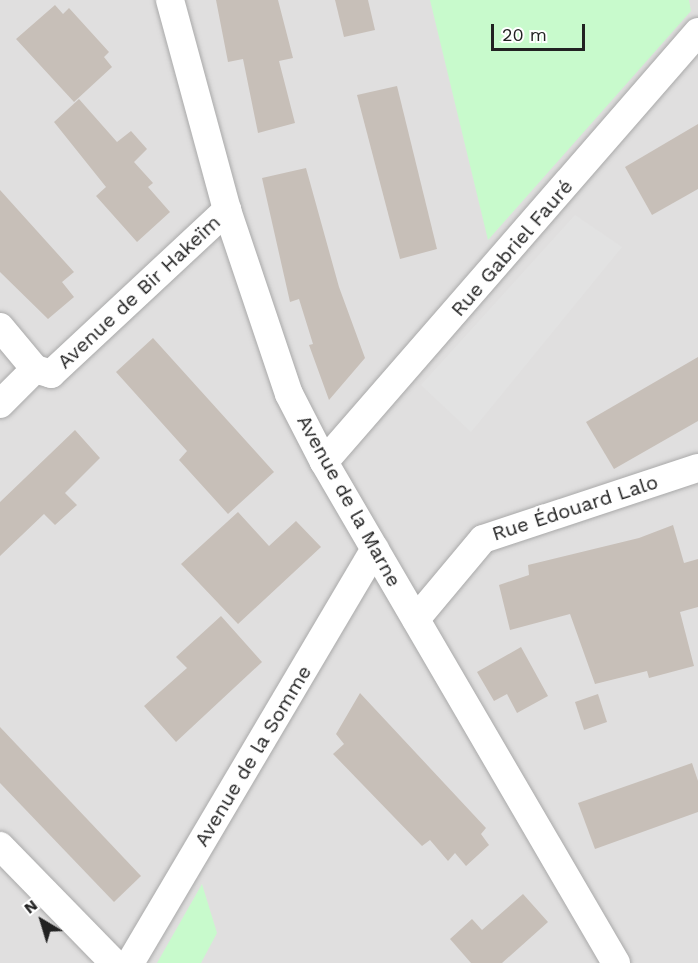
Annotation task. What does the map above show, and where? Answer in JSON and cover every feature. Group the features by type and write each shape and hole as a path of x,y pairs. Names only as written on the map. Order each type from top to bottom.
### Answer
{"street":[{"name":"Avenue de la Marne","path":"170,0 227,210 285,383 324,462 416,619 606,960"},
{"name":"Rue Gabriel Fauré","path":"324,462 698,32"},
{"name":"Avenue de Bir Hakeïm","path":"0,327 35,369 51,374 227,210"},
{"path":"0,404 35,369"},
{"name":"Rue Édouard Lalo","path":"416,619 483,539 698,468"},
{"name":"Avenue de la Somme","path":"130,963 375,549"},
{"path":"0,846 114,963"}],"shaded area":[{"path":"0,0 698,0 698,963 0,963"},
{"path":"575,215 622,247 471,432 421,385"}],"green space":[{"path":"430,0 689,0 691,11 488,240"},
{"path":"202,884 217,933 201,963 157,963"}],"building":[{"path":"216,0 278,0 293,58 279,61 295,123 258,133 243,59 228,62"},
{"path":"335,0 368,0 375,30 344,37"},
{"path":"55,5 63,14 69,8 109,52 104,57 112,67 74,102 16,39"},
{"path":"397,86 437,249 400,259 357,95"},
{"path":"79,99 117,142 131,131 147,149 134,162 153,183 148,187 170,212 137,242 96,196 106,187 54,122"},
{"path":"698,124 698,189 652,215 625,167"},
{"path":"306,168 339,287 365,358 329,400 309,345 313,344 299,299 290,302 262,178"},
{"path":"0,190 74,272 62,282 74,297 48,319 0,272"},
{"path":"153,338 274,472 228,514 179,460 187,451 116,372"},
{"path":"698,357 698,421 614,469 586,422"},
{"path":"75,430 100,458 65,493 77,505 55,525 44,514 0,556 0,502"},
{"path":"238,512 269,546 296,521 321,547 238,624 181,564"},
{"path":"673,525 684,563 698,559 698,607 680,612 694,666 649,678 647,671 595,684 570,614 510,630 499,585 529,575 528,565 639,538"},
{"path":"221,616 262,662 176,742 144,706 187,668 176,657"},
{"path":"521,647 548,696 517,713 507,694 494,701 477,672"},
{"path":"360,693 486,828 481,834 489,845 466,866 455,853 448,861 430,840 422,846 333,754 344,744 336,734"},
{"path":"598,694 607,722 584,730 575,702"},
{"path":"0,727 141,876 114,902 0,783"},
{"path":"692,763 698,781 698,812 595,849 578,803"},
{"path":"523,894 548,922 502,963 471,963 450,939 472,919 482,930"}]}
